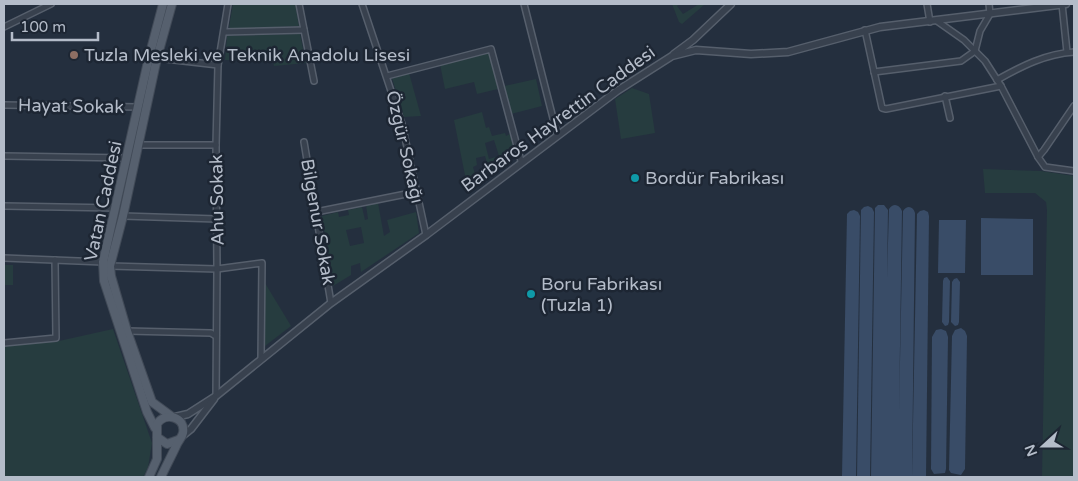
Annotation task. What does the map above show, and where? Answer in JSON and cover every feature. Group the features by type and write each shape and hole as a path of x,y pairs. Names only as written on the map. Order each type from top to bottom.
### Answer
{"main road":[{"name":"Vatan Caddesi","path":"156,432 147,412 104,281 116,208 163,4"},
{"name":"Vatan Caddesi","path":"172,4 158,58 124,216 106,264 152,402 173,417"},
{"path":"149,477 158,459 156,432 159,421 166,416 173,417 181,424 183,432 161,477"},
{"path":"156,432 160,440 167,444 180,439"}],"street":[{"path":"4,28 51,4"},
{"name":"Ahu Sokak","path":"216,396 216,145 218,65 228,4"},
{"path":"299,4 314,80"},
{"name":"Özgür Sokağı","path":"362,4 402,124 426,235"},
{"path":"524,4 557,134"},
{"path":"672,56 693,40 730,4"},
{"path":"927,4 930,22"},
{"path":"874,72 961,61 975,51 980,31 990,14 989,4"},
{"path":"1062,4 1067,52"},
{"name":"Barbaros Hayrettin Caddesi","path":"216,396 331,303 426,235 557,134 616,91 672,56 696,50 751,54 788,52 865,30 1066,4"},
{"path":"937,21 964,40 985,61 1001,86 1038,157 1046,167 1074,171"},
{"path":"224,32 304,30"},
{"path":"865,30 882,108 886,110 945,96 1001,86"},
{"path":"387,76 491,48 521,161"},
{"path":"996,80 1028,62 1057,53 1074,52"},
{"path":"158,58 218,65"},
{"path":"945,96 950,118"},
{"name":"Hayat Sokak","path":"4,105 139,108"},
{"path":"1038,157 1071,116 1074,106"},
{"name":"Bilgenur Sokak","path":"304,142 331,303"},
{"path":"139,145 216,145"},
{"path":"4,156 127,158"},
{"path":"316,212 416,192"},
{"path":"4,206 116,208"},
{"path":"124,216 217,219"},
{"path":"4,258 217,270 262,263 261,359"},
{"path":"4,343 56,338 55,260"},
{"path":"127,331 212,333 216,336"},
{"path":"173,417 188,414 216,396"},
{"path":"180,439 191,429 216,396"}],"green space":[{"path":"233,4 295,4 299,26 231,29 229,27"},
{"path":"672,4 680,4 677,6 683,14 699,4 704,5 682,24 679,22"},
{"path":"300,34 306,63 274,66 273,62 225,60 227,36"},
{"path":"489,51 498,89 477,94 474,82 445,89 440,64"},
{"path":"409,73 421,116 404,117 392,78"},
{"path":"536,79 542,106 511,114 504,86"},
{"path":"632,88 649,94 655,133 621,139 615,99"},
{"path":"482,112 486,128 489,127 492,136 505,133 506,136 510,134 515,154 501,166 489,170 485,156 476,158 477,165 473,167 476,178 466,180 454,120","holes":["494,140 499,156 489,159 485,143"]},
{"path":"983,169 1041,171 1074,176 1074,477 1042,477 1046,202 1035,193 985,193"},
{"path":"378,203 384,236 390,232 387,220 416,212 419,233 361,272 360,263 351,266 351,275 333,286 322,216 338,212 339,217 349,215 348,210 362,207 365,220 368,219 366,205","holes":["361,227 364,243 350,246 346,230"]},
{"path":"4,265 13,265 13,285 4,285"},
{"path":"265,283 291,326 265,346"},
{"path":"113,329 152,443 148,467 143,477 4,477 4,346 59,341"}],"water":[{"path":"878,205 884,205 888,210 887,278 889,209 896,205 902,211 899,412 903,211 910,207 915,213 912,477 871,477 875,208"},
{"path":"868,206 874,212 870,477 857,477 861,210"},
{"path":"854,210 860,216 856,477 842,477 847,214"},
{"path":"924,210 928,212 929,216 926,477 912,477 917,214"},
{"path":"981,218 1033,219 1033,275 981,275"},
{"path":"939,220 966,220 965,273 938,273"},
{"path":"947,277 950,281 949,322 945,326 942,322 943,281"},
{"path":"957,278 960,282 959,322 955,326 951,322 952,282"},
{"path":"961,328 967,336 965,469 961,475 951,473 949,470 952,336 955,330"},
{"path":"936,330 946,331 948,337 946,469 945,473 934,474 931,469 932,337"}],"place":[{"name":"Tuzla Mesleki ve Teknik Anadolu Lisesi","path":"74,55"},
{"name":"Bordür Fabrikası","path":"635,178"},
{"name":"Boru Fabrikası (Tuzla 1)","path":"531,294"}]}
